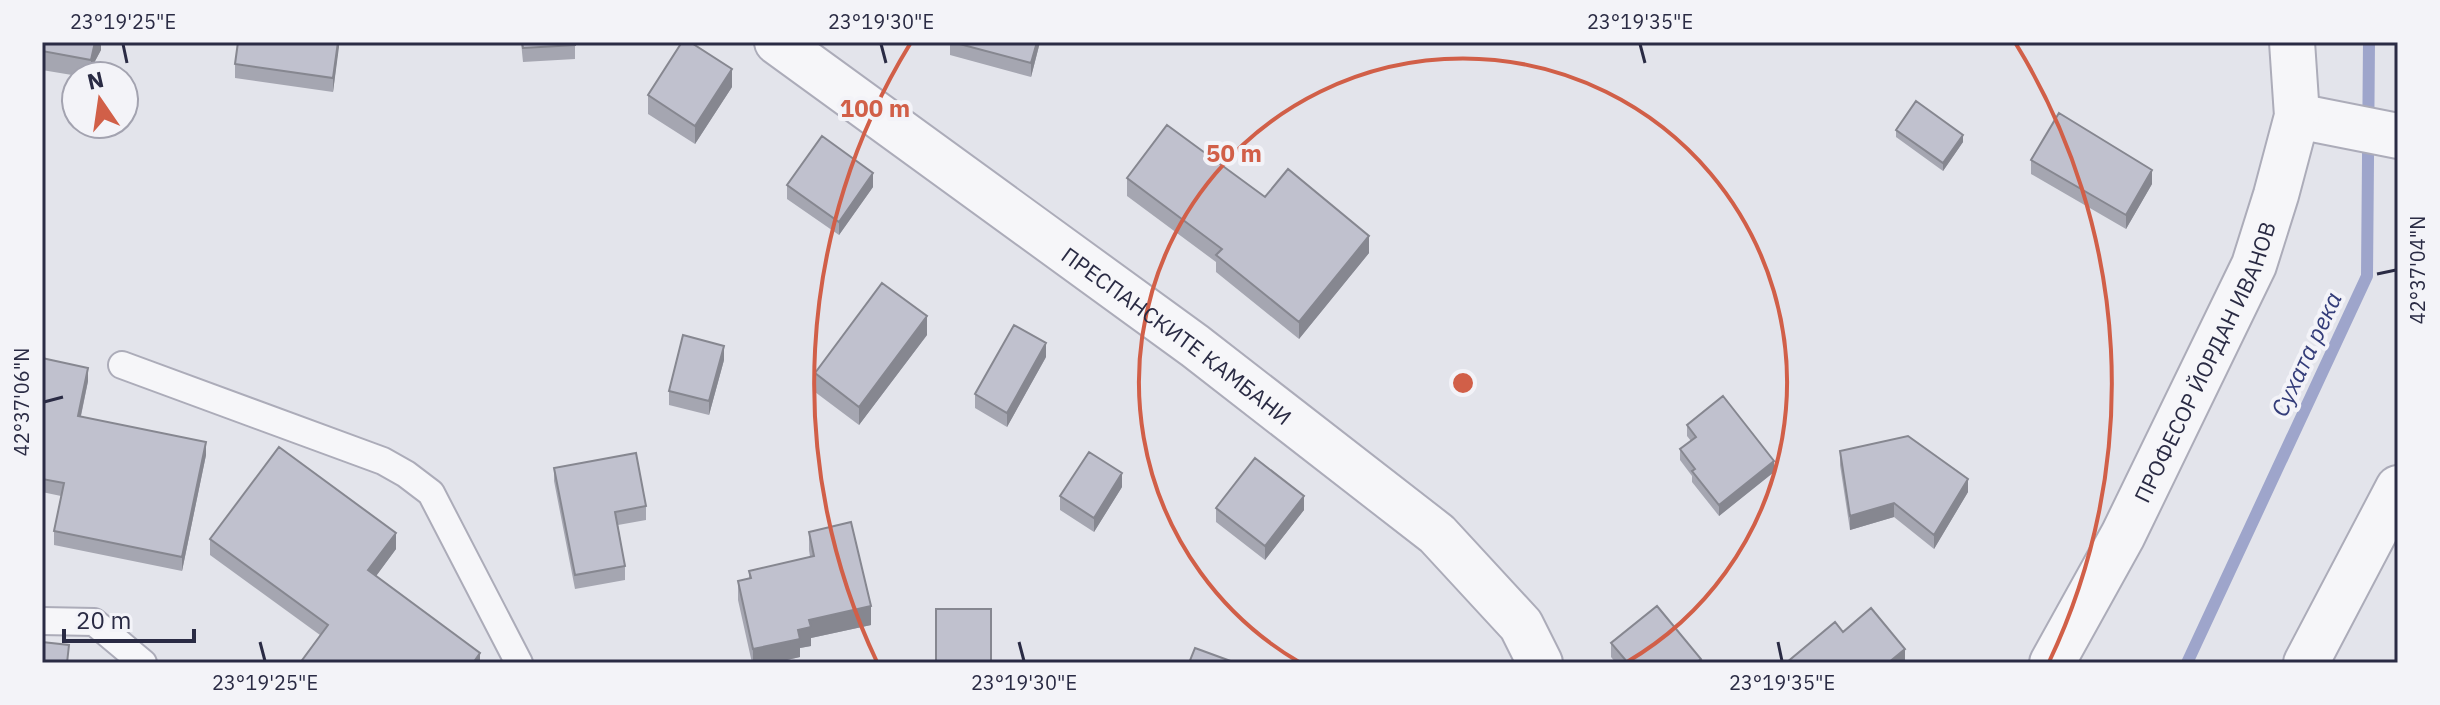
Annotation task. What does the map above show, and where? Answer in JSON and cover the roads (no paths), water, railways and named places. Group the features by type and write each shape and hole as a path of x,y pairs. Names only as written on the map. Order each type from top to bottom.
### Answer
{"street":[{"name":"ПРЕСПАНСКИТЕ КАМБАНИ","path":"777,42 1195,346 1437,534 1521,625 1540,663"},
{"name":"ПРОФЕСОР ЙОРДАН ИВАНОВ","path":"2052,663 2123,535 2254,265 2297,116 2292,42"},
{"path":"2297,116 2398,136"},
{"path":"2306,663 2398,488"}],"lane":[{"path":"122,365 383,461 423,486 431,493 519,663"},
{"path":"42,621 94,622 143,663"}],"waterway":[{"name":"Сухата река","path":"2187,663 2367,276 2369,42"}]}
